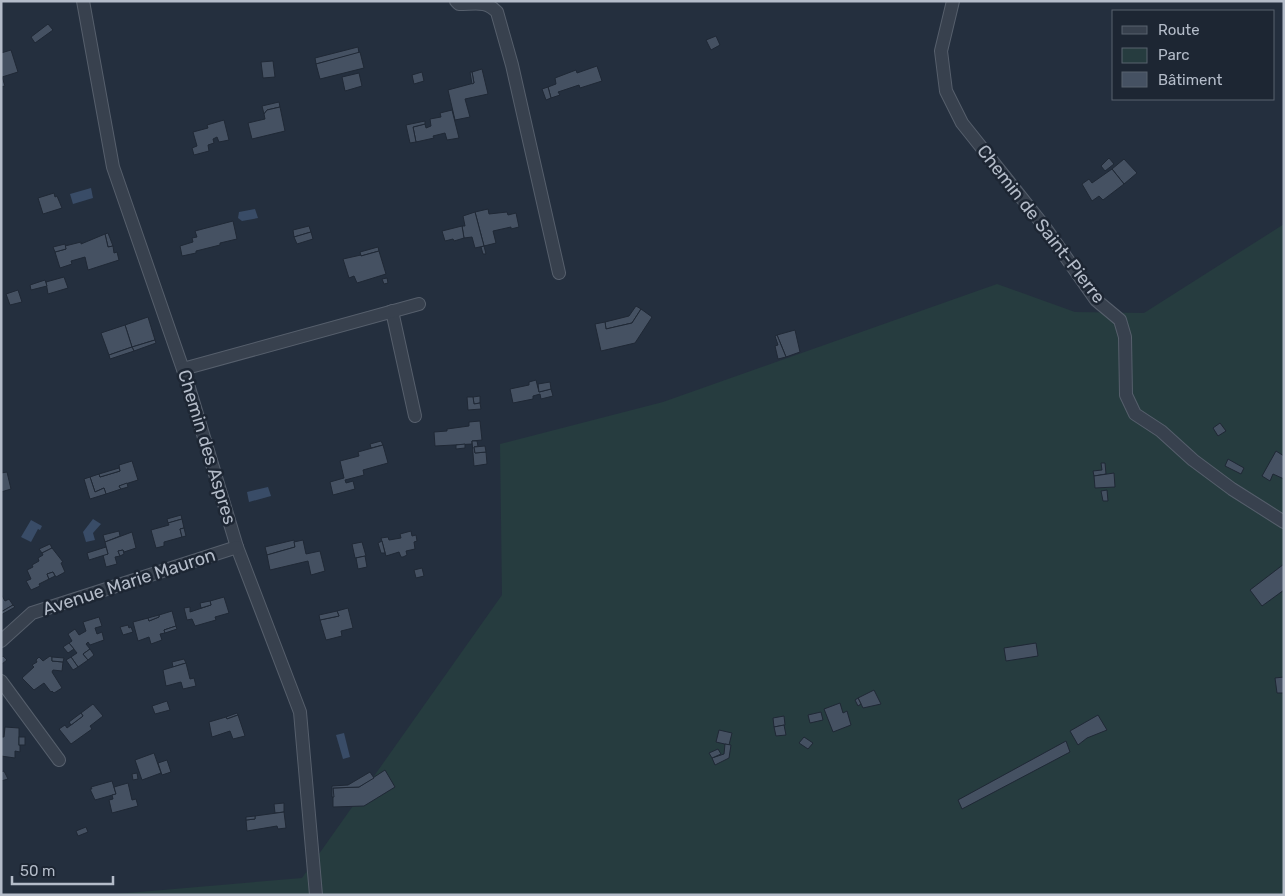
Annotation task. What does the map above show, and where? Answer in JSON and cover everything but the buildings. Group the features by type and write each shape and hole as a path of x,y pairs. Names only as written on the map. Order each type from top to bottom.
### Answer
{"street":[{"name":"Chemin des Aspres","path":"83,1 113,167 184,369 237,547 300,712 316,895"},
{"path":"456,1 459,4 486,2 492,5 497,12 512,65 559,273"},
{"name":"Chemin de Saint-Pierre","path":"953,1 941,51 946,91 962,123 1044,226 1096,300 1120,320 1125,337 1126,395 1135,414 1161,431 1201,466 1284,522"},
{"path":"184,369 419,304"},
{"path":"392,312 415,416"},
{"name":"Avenue Marie Mauron","path":"1,641 32,613 237,547"},
{"path":"1,681 59,760"}],"green space":[{"path":"1284,224 1284,895 104,895 302,878 502,595 500,444 663,402 997,284 1075,312 1144,313"}],"water":[{"path":"91,188 93,198 73,204 70,194"},
{"path":"255,209 258,218 242,221 238,218 239,212"},
{"path":"268,487 271,496 249,502 247,492"},
{"path":"93,519 101,524 93,533 95,540 86,542 83,532"},
{"path":"31,520 42,526 40,530 38,529 31,542 21,537"},
{"path":"344,733 350,757 343,759 336,735"}]}
